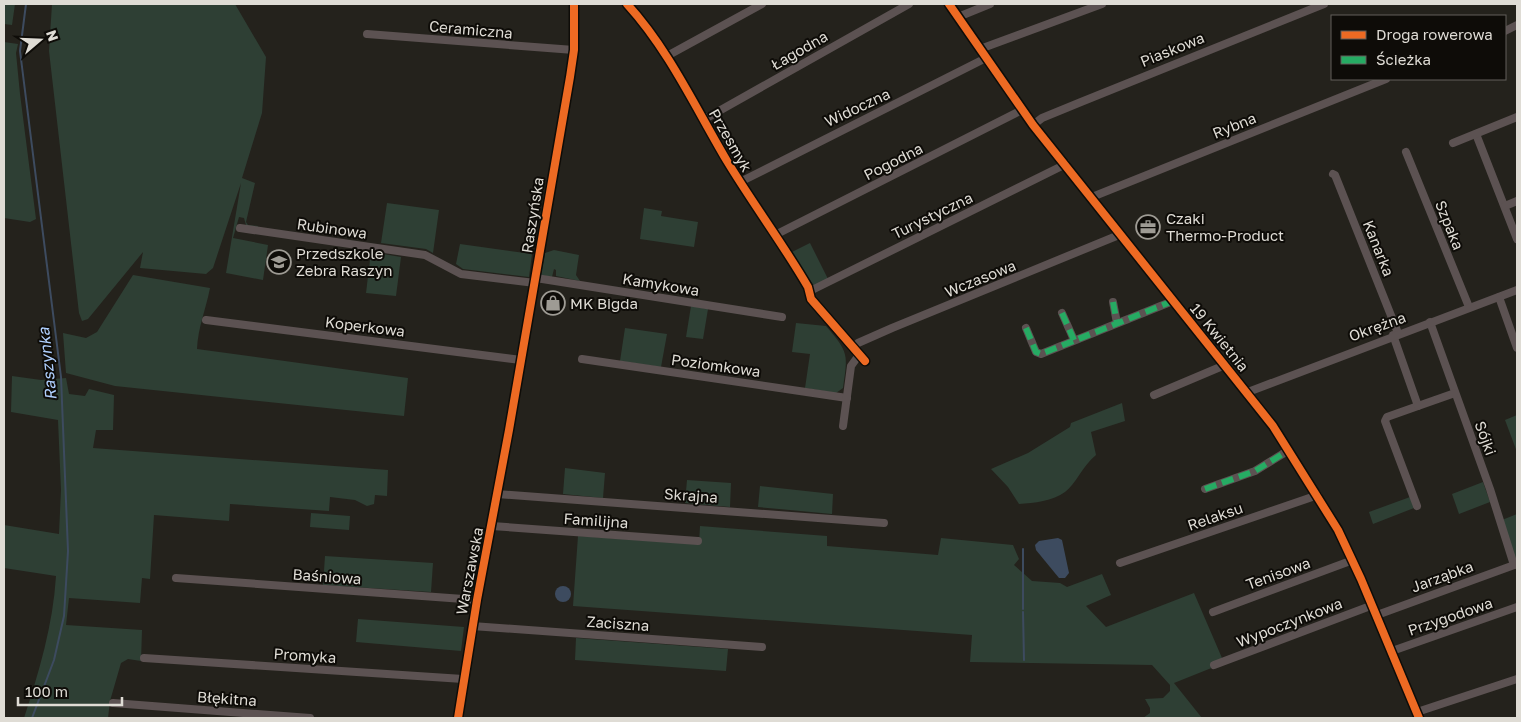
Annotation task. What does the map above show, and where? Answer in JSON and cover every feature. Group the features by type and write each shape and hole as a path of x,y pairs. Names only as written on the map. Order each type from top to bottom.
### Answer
{"street":[{"name":"Raszyńska","path":"509,430 574,50 574,4"},
{"name":"Przesmyk","path":"627,4 645,24 667,56 740,182 810,291 811,299 865,361"},
{"path":"667,56 762,4"},
{"name":"Łagodna","path":"703,120 909,4"},
{"name":"19 Kwietnia","path":"949,4 1022,110 1092,197 1119,235 1248,392 1289,450 1318,495 1353,560 1418,715"},
{"path":"958,17 990,4"},
{"path":"980,49 1102,4"},
{"name":"Piaskowa","path":"1034,125 1042,118 1324,4"},
{"name":"Ceramiczna","path":"367,34 574,50"},
{"name":"Widoczna","path":"740,182 986,58"},
{"name":"Rybna","path":"1092,197 1384,80"},
{"name":"Pogodna","path":"775,235 1022,110"},
{"path":"1453,143 1517,117"},
{"path":"1476,134 1517,238"},
{"name":"Szpaka","path":"1406,152 1469,307"},
{"name":"Turystyczna","path":"810,291 1066,164"},
{"name":"Kanarka","path":"1333,174 1336,175 1395,334 1418,406"},
{"path":"1505,206 1517,201"},
{"name":"Rubinowa","path":"240,228 424,255 461,274 535,281"},
{"name":"Wczasowa","path":"852,348 857,343 892,328 1119,235"},
{"name":"Kamykowa","path":"535,281 782,317"},
{"name":"Okrężna","path":"1248,392 1395,334 1517,290"},
{"path":"1499,297 1517,346"},
{"path":"1026,328 1038,354 1173,301"},
{"path":"1113,302 1117,323"},
{"path":"1062,313 1074,340"},
{"name":"Koperkowa","path":"206,320 521,360"},
{"name":"Sójki","path":"1430,322 1516,564"},
{"path":"843,426 852,363 859,355"},
{"name":"Poziomkowa","path":"582,359 846,398"},
{"path":"1154,395 1225,365"},
{"path":"1417,506 1385,421 1387,417 1455,393"},
{"name":"Warszawska","path":"458,718 476,600 492,526 509,430"},
{"path":"1205,489 1255,471 1289,450"},
{"name":"Skrajna","path":"497,494 884,523"},
{"name":"Relaksu","path":"1120,563 1318,495"},
{"name":"Familijna","path":"492,526 698,541"},
{"name":"Tenisowa","path":"1213,612 1353,560"},
{"name":"Jarząbka","path":"1377,615 1516,564"},
{"name":"Baśniowa","path":"176,578 476,600"},
{"name":"Wypoczynkowa","path":"1214,664 1373,605"},
{"name":"Przygodowa","path":"1392,650 1517,607"},
{"name":"Zaciszna","path":"472,626 762,647"},
{"name":"Promyka","path":"144,658 463,679"},
{"path":"1418,715 1517,679"},
{"name":"Błękitna","path":"113,703 310,718"}],"green space":[{"path":"4,4 15,4 12,25 4,24"},
{"path":"52,4 235,4 266,57 262,113 242,178 255,183 246,222 248,225 258,226 257,229 246,225 244,218 239,217 233,238 268,245 263,280 226,273 241,183 213,268 206,274 140,268 143,252 88,319 82,321 79,313 49,51"},
{"path":"4,42 18,44 16,53 20,94 36,219 30,222 4,218"},
{"path":"387,203 439,210 433,253 426,249 381,243"},
{"path":"644,208 662,211 661,216 698,222 694,247 640,239"},
{"path":"810,243 828,279 814,286 790,253"},
{"path":"460,244 532,254 529,277 463,269 456,264"},
{"path":"554,250 579,255 576,275 580,281 556,276 556,270 554,269 552,277 541,275 545,253"},
{"path":"371,252 401,257 396,296 366,293"},
{"path":"133,275 210,288 200,326 197,349 408,378 404,416 115,386 66,373 63,333 86,338 97,332"},
{"path":"691,306 708,309 703,339 686,337"},
{"path":"796,323 826,326 843,349 846,368 843,388 836,393 805,388 810,354 792,352"},
{"path":"625,328 667,334 661,367 620,361"},
{"path":"12,376 41,380 66,378 69,394 85,396 89,389 114,395 113,430 96,430 93,448 388,470 387,496 375,495 374,504 367,506 355,500 330,497 329,511 230,504 229,521 154,515 150,579 142,578 140,603 69,598 66,625 142,630 141,661 128,659 121,663 110,701 108,718 24,718 49,630 56,576 4,568 4,525 59,534 61,490 58,420 11,412"},
{"path":"1122,403 1125,421 1091,432 1096,455 1069,489 1055,498 1019,504 1008,487 991,469 1028,453 1070,427 1071,423"},
{"path":"1517,415 1517,452 1505,420"},
{"path":"565,468 605,473 603,498 563,494"},
{"path":"687,480 731,483 730,507 685,503"},
{"path":"1483,482 1490,502 1459,514 1452,494"},
{"path":"760,486 833,494 832,514 758,507"},
{"path":"1410,497 1414,508 1373,524 1369,512"},
{"path":"311,513 350,516 349,530 310,527"},
{"path":"1517,514 1517,559 1514,557 1502,520"},
{"path":"700,526 827,536 827,546 938,555 941,538 1013,545 1019,559 1014,565 1032,581 1060,583 1067,587 1102,574 1111,595 1086,606 1106,627 1194,593 1222,658 1214,667 1174,683 1202,718 1143,718 1150,713 1150,708 1145,699 1163,698 1170,691 1170,685 1152,665 970,662 972,635 573,606 578,536 699,544"},
{"path":"325,556 433,563 431,592 323,585"},
{"path":"358,619 464,627 461,651 356,642"},
{"path":"576,638 728,649 726,671 575,660"}],"water":[{"path":"1058,538 1062,540 1069,573 1065,578 1059,578 1036,550 1035,545 1039,541"},
{"path":"563,586 571,594 563,602 555,594"}],"waterway":[{"name":"Raszynka","path":"26,4 20,51 61,377 68,551 64,616 54,660 32,718"},
{"path":"1023,549 1023,609"},
{"path":"1023,612 1024,660"}],"marked path":[{"path":"1026,328 1036,352 1041,354 1173,301"},
{"path":"1113,302 1117,323"},
{"path":"1062,313 1074,340"},
{"path":"1205,489 1255,471 1289,450"}],"cycle path":[{"path":"458,718 477,600 509,430 570,77 574,50 574,4"},
{"path":"627,4 656,40 669,60 727,161 808,287 811,299 865,361"},
{"path":"949,4 1033,125 1273,426 1338,530 1361,579 1419,718"}],"place":[{"name":"Czaki Thermo-Product","path":"1148,227"},
{"name":"Przedszkole Zebra Raszyn","path":"279,262"},
{"name":"MK Bigda","path":"553,303"}]}
